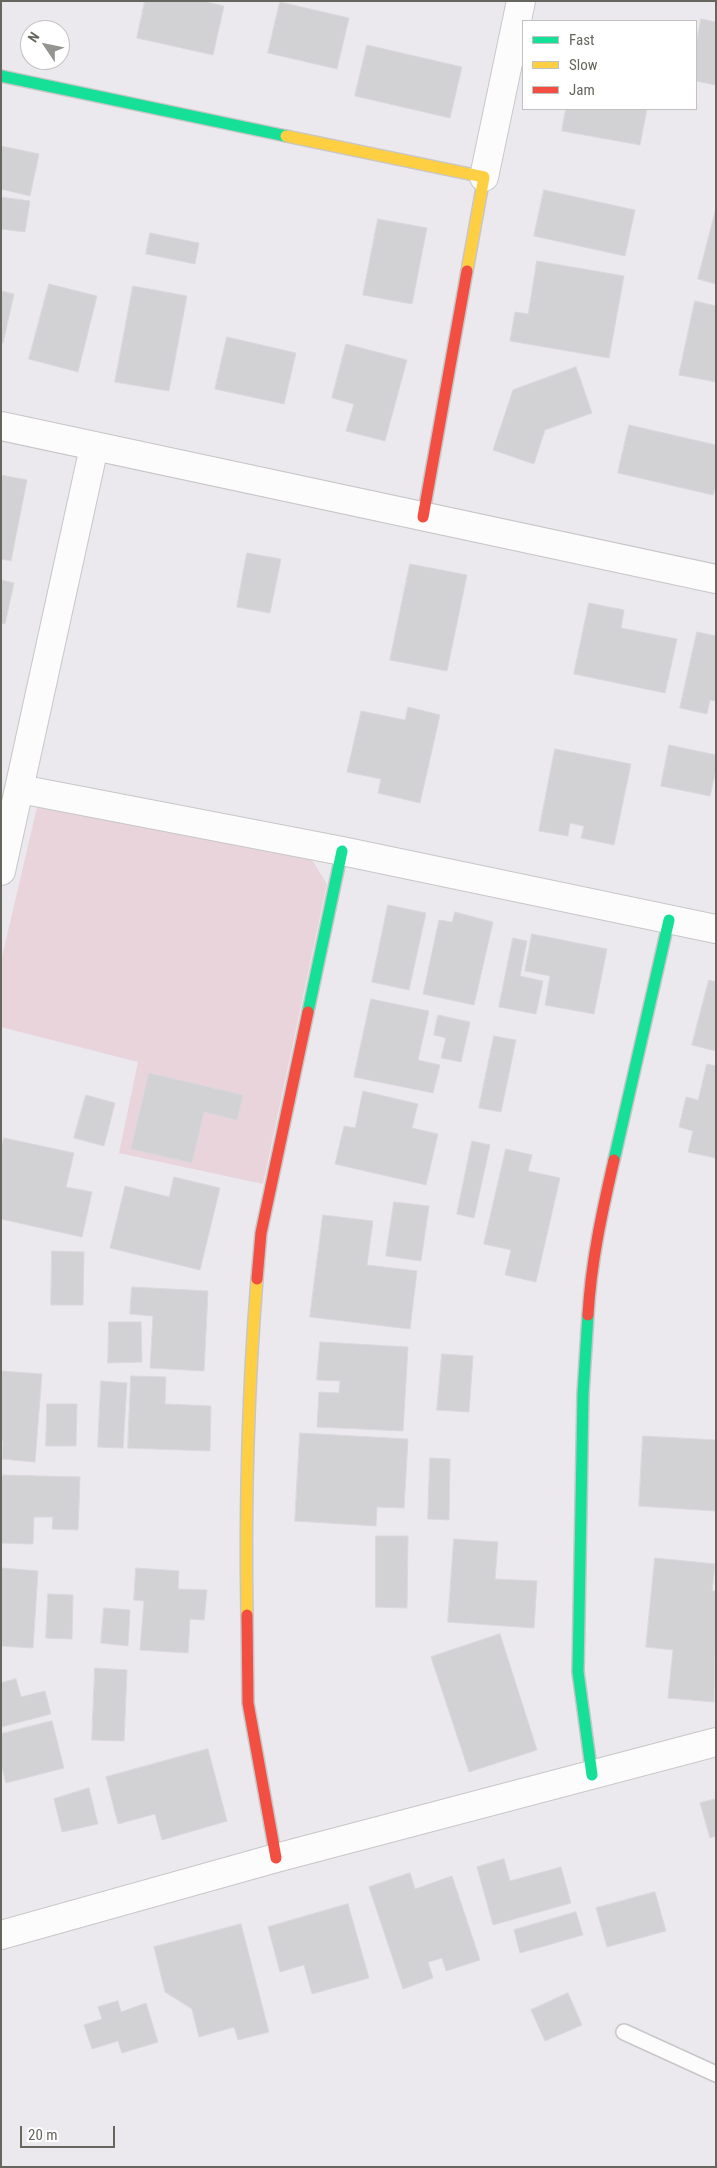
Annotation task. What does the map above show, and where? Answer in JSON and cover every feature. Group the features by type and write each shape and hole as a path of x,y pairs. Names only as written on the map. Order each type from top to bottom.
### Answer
{"street":[{"path":"423,516 484,177 521,1"},
{"path":"1,76 484,177"},
{"path":"1,426 716,579"},
{"path":"1,871 94,447"},
{"path":"20,789 342,851 716,929"},
{"path":"276,1858 248,1703 245,1521 250,1364 261,1233 342,851"},
{"path":"592,1776 578,1672 583,1394 590,1283 599,1225 669,920"},
{"path":"1,1935 276,1858 716,1742"}],"lane":[{"path":"624,2032 716,2074"}],"shaded area":[{"path":"38,803 309,855 327,884 263,1184 119,1153 138,1062 1,1027 1,961"}],"building":[{"path":"145,1 203,1 224,6 213,55 137,38"},
{"path":"280,2 349,18 337,69 268,53"},
{"path":"701,19 716,22 716,85 697,81 697,39"},
{"path":"367,45 462,67 450,118 355,96"},
{"path":"566,110 647,110 640,145 562,131"},
{"path":"1,146 39,154 30,196 1,189"},
{"path":"544,190 635,210 625,256 534,236"},
{"path":"1,197 30,201 25,232 1,229"},
{"path":"716,208 716,284 698,279"},
{"path":"378,219 427,228 412,304 363,295"},
{"path":"150,233 199,243 195,264 146,254"},
{"path":"537,261 624,276 609,358 510,341 515,312 528,314"},
{"path":"49,284 97,296 78,372 29,359"},
{"path":"133,286 187,296 169,391 115,382"},
{"path":"1,291 14,294 3,343 1,343"},
{"path":"695,301 716,306 716,382 679,375"},
{"path":"227,337 296,353 284,404 215,389"},
{"path":"346,344 407,360 385,441 346,431 354,404 332,398"},
{"path":"576,367 592,413 545,430 534,464 493,450 513,390"},
{"path":"629,425 716,445 716,485 713,495 618,473"},
{"path":"1,475 27,480 11,561 1,559"},
{"path":"247,553 281,559 270,613 237,607"},
{"path":"410,564 467,575 447,671 390,660"},
{"path":"1,580 14,583 5,624 1,623"},
{"path":"589,603 624,610 621,628 677,639 665,693 574,674"},
{"path":"697,632 716,636 716,701 710,700 707,714 680,708"},
{"path":"408,707 440,715 420,803 378,793 381,779 347,772 361,711 405,720"},
{"path":"669,745 716,755 716,769 710,796 661,786"},
{"path":"555,749 631,764 614,845 581,838 584,826 570,823 568,836 539,831"},
{"path":"388,905 426,913 409,990 372,982"},
{"path":"455,912 493,922 474,1005 423,994 439,920 452,922"},
{"path":"532,934 607,949 594,1014 545,1005 550,976 525,971"},
{"path":"513,938 527,941 520,976 543,981 536,1014 499,1007"},
{"path":"709,980 716,982 716,1051 692,1045"},
{"path":"371,999 429,1011 418,1060 440,1065 433,1093 354,1077"},
{"path":"438,1015 470,1022 461,1062 441,1058 446,1038 434,1035"},
{"path":"494,1036 516,1040 501,1112 479,1108"},
{"path":"707,1064 716,1066 716,1158 688,1152 693,1131 679,1127 686,1097 698,1100"},
{"path":"149,1073 243,1095 237,1120 204,1112 192,1163 131,1149"},
{"path":"363,1091 418,1104 412,1128 438,1134 426,1185 335,1164 344,1126 355,1128"},
{"path":"86,1095 115,1103 104,1146 74,1138"},
{"path":"4,1138 74,1153 66,1187 92,1192 82,1237 1,1219 1,1148"},
{"path":"472,1141 490,1145 474,1218 457,1214"},
{"path":"506,1149 532,1155 528,1171 560,1178 536,1282 505,1275 511,1250 484,1244"},
{"path":"174,1177 220,1188 200,1270 110,1248 125,1186 169,1197"},
{"path":"394,1202 429,1206 421,1261 386,1256"},
{"path":"323,1215 373,1221 367,1265 417,1271 410,1329 310,1317"},
{"path":"52,1251 84,1252 83,1305 51,1305"},
{"path":"132,1287 208,1291 204,1371 150,1368 153,1316 130,1314"},
{"path":"109,1322 141,1322 142,1362 108,1363"},
{"path":"320,1342 408,1347 403,1431 317,1427 319,1392 339,1393 340,1381 317,1380"},
{"path":"442,1354 473,1356 469,1412 437,1410"},
{"path":"1,1371 42,1374 35,1462 2,1459"},
{"path":"131,1376 166,1377 165,1404 211,1406 210,1451 128,1448"},
{"path":"101,1381 127,1383 123,1448 98,1447"},
{"path":"47,1404 77,1404 76,1446 46,1446"},
{"path":"300,1433 408,1439 404,1508 377,1507 376,1526 295,1521"},
{"path":"643,1436 716,1440 716,1511 639,1506"},
{"path":"430,1458 450,1459 449,1520 428,1519"},
{"path":"1,1475 80,1477 78,1530 52,1529 53,1517 34,1517 33,1544 1,1543"},
{"path":"376,1536 408,1536 407,1608 376,1607"},
{"path":"454,1539 498,1542 495,1579 537,1581 534,1628 448,1622"},
{"path":"655,1558 715,1564 712,1591 716,1591 714,1702 668,1698 673,1650 646,1647"},
{"path":"1,1568 38,1571 33,1648 1,1646"},
{"path":"136,1568 179,1571 178,1589 207,1590 204,1620 190,1619 188,1653 140,1650 144,1601 134,1600"},
{"path":"48,1594 73,1595 72,1639 46,1638"},
{"path":"104,1608 130,1610 128,1646 101,1643"},
{"path":"500,1634 537,1750 469,1772 431,1657"},
{"path":"95,1668 127,1670 124,1741 92,1740"},
{"path":"16,1679 21,1697 45,1691 51,1714 1,1727 1,1683"},
{"path":"52,1721 64,1768 6,1783 1,1764 1,1734"},
{"path":"208,1749 227,1821 162,1840 155,1814 118,1824 106,1777"},
{"path":"89,1788 98,1824 62,1832 54,1799"},
{"path":"716,1799 716,1836 710,1838 700,1803"},
{"path":"504,1859 510,1881 561,1867 571,1903 493,1925 477,1867"},
{"path":"410,1873 415,1889 452,1876 480,1960 446,1971 442,1958 428,1962 433,1978 403,1989 369,1887"},
{"path":"655,1892 666,1931 607,1947 596,1908"},
{"path":"348,1904 369,1978 312,1994 304,1965 280,1972 268,1927"},
{"path":"576,1912 583,1935 520,1953 514,1930"},
{"path":"241,1924 269,2032 238,2040 234,2027 199,2037 192,2009 165,1992 154,1947"},
{"path":"568,1993 582,2025 545,2041 531,2010"},
{"path":"118,2001 121,2012 146,2003 158,2042 122,2053 118,2041 92,2049 84,2025 102,2019 98,2007"}],"traffic: fast":[{"path":"1,76 286,136"},
{"path":"308,1012 342,851"},
{"path":"614,1160 669,920"},
{"path":"588,1315 583,1394 578,1672 592,1775"}],"traffic: slow":[{"path":"286,136 484,177 467,271"},
{"path":"247,1615 248,1447 257,1279"}],"traffic: jam":[{"path":"423,517 467,271"},
{"path":"257,1279 261,1233 308,1012"},
{"path":"588,1315 594,1256 614,1160"},
{"path":"247,1615 248,1703 276,1858"}]}
